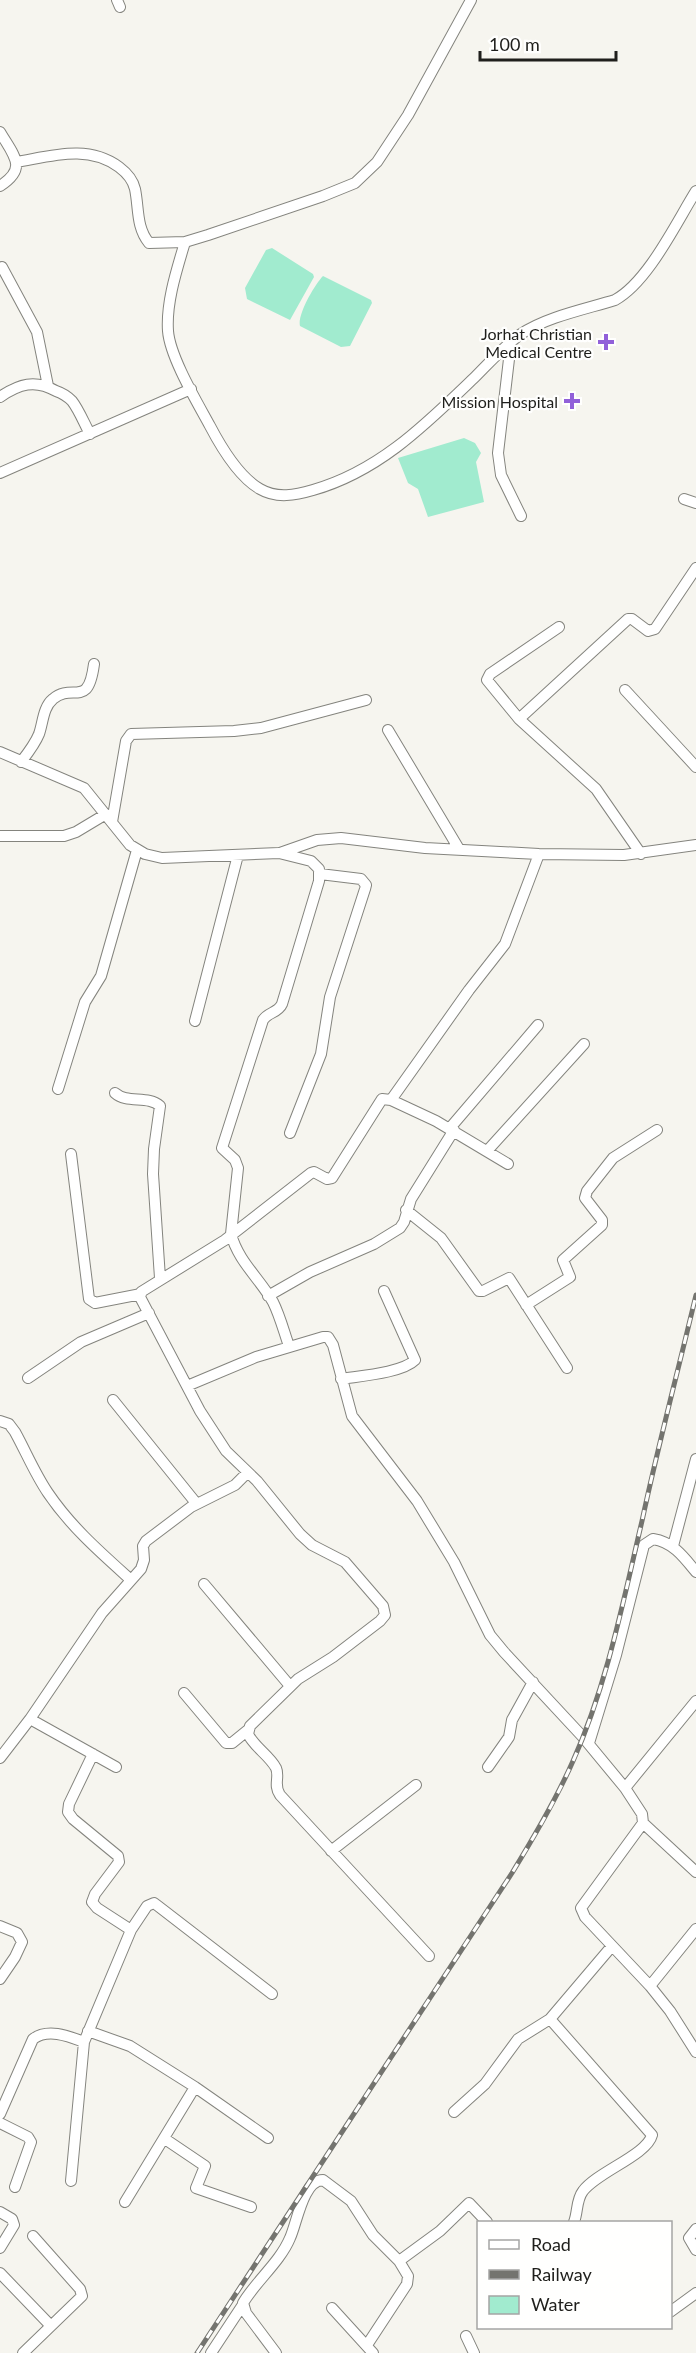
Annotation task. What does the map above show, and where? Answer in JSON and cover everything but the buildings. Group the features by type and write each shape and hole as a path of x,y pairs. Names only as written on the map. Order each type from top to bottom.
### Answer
{"street":[{"path":"16,162 78,152 104,158 130,178 135,188 141,229 149,243 185,242 340,190 355,183 368,172 408,115 471,0"},
{"path":"0,132 16,162 17,170 12,178 0,186"},
{"path":"185,242 174,284 168,331 173,350 211,429 241,471 259,489 272,494 298,494 348,477 391,452 426,424 511,342 529,329 627,294 646,270 696,190"},
{"path":"2,267 37,332 48,387"},
{"path":"511,342 498,453 501,475 521,516"},
{"path":"0,397 25,384 33,383 48,387 73,402 90,434"},
{"path":"0,473 191,389"},
{"path":"684,499 696,503"},
{"path":"519,719 628,619 632,619 648,631 655,629 696,568"},
{"path":"558,627 487,677 488,684 519,719 596,789 640,854"},
{"path":"27,765 49,704 57,696 80,692 88,688 92,680 94,664"},
{"path":"625,690 696,767"},
{"path":"109,818 126,741 131,734 248,730 366,700"},
{"path":"388,730 459,849"},
{"path":"0,752 84,788 130,845 145,854 162,858 279,853 317,840 341,838 425,848 539,854 640,854 696,844"},
{"path":"0,836 64,836 109,818"},
{"path":"58,1089 85,1002 101,976 137,850"},
{"path":"279,853 317,864 320,874 282,1004 263,1020 222,1148 235,1160 238,1168 231,1234 245,1263 268,1296 289,1346"},
{"path":"391,1100 469,990 505,944 539,854"},
{"path":"195,1022 238,855"},
{"path":"290,1133 324,1046 330,997 366,885 361,879 320,874"},
{"path":"268,1296 310,1272 394,1233 404,1222 406,1210 452,1129 538,1025"},
{"path":"487,1151 584,1044"},
{"path":"115,1093 122,1098 154,1101 160,1106 153,1174 160,1278"},
{"path":"71,1154 89,1299 95,1303 141,1294 145,1288 160,1278 231,1234 311,1173 314,1172 327,1179 332,1178 378,1102 385,1098 452,1129 507,1164"},
{"path":"526,1305 570,1277 563,1260 602,1225 602,1220 585,1198 587,1191 613,1158 657,1130"},
{"path":"406,1210 446,1243 476,1289 483,1291 509,1278 567,1368"},
{"path":"341,1379 393,1369 410,1364 415,1360 384,1291"},
{"path":"141,1294 187,1386 225,1451 257,1481 306,1540 345,1562 385,1611 380,1621 290,1686 248,1730 232,1743 226,1743 184,1693"},
{"path":"28,1378 81,1342 149,1313"},
{"path":"187,1386 240,1363 289,1346 328,1337 333,1345 352,1416 417,1501 453,1562 490,1635 589,1743 625,1788 642,1814 643,1824 696,1872"},
{"path":"113,1400 196,1503"},
{"path":"0,1421 9,1424 15,1431 43,1485 62,1511 98,1551 131,1580"},
{"path":"673,1546 696,1459"},
{"path":"0,1758 30,1719 102,1613 143,1565 143,1546 146,1541 196,1503 235,1485 247,1473"},
{"path":"589,1743 616,1655 644,1545 653,1539 673,1546 696,1572"},
{"path":"204,1584 290,1686"},
{"path":"488,1767 509,1737 512,1720 533,1682"},
{"path":"625,1788 696,1701"},
{"path":"30,1719 116,1767"},
{"path":"248,1730 250,1738 276,1769 277,1791 429,1956"},
{"path":"93,1754 69,1804 68,1812 73,1819 118,1856 118,1862 95,1894 92,1902 97,1908 131,1930"},
{"path":"331,1851 416,1785"},
{"path":"643,1824 581,1908 585,1917 651,1986 696,2052"},
{"path":"71,2181 84,2042 131,1930 147,1906 154,1903 272,1994"},
{"path":"0,1926 20,1936 21,1947 0,1978"},
{"path":"651,1986 696,1929"},
{"path":"454,2112 485,2084 518,2040 550,2019 612,1946"},
{"path":"550,2019 652,2135 651,2140 640,2150 586,2187 578,2200 574,2221"},
{"path":"88,2031 130,2046 195,2086 268,2138"},
{"path":"0,2114 33,2039 39,2035 56,2034 84,2042"},
{"path":"125,2202 195,2086"},
{"path":"0,2124 28,2137 31,2142 15,2187"},
{"path":"165,2139 205,2166 205,2171 196,2188 251,2207"},
{"path":"214,2352 245,2299 288,2243 300,2206 310,2186 318,2180 323,2180 351,2201 373,2235 399,2261 408,2276 407,2284 370,2349 332,2308"},
{"path":"399,2261 440,2231 469,2203 485,2221"},
{"path":"0,2212 12,2219 14,2225 0,2248"},
{"path":"696,2229 689,2238 696,2250"},
{"path":"23,2353 79,2299 82,2292 33,2236"},
{"path":"0,2272 51,2326"},
{"path":"672,2311 696,2293"},
{"path":"242,2306 276,2353"},
{"path":"466,2336 474,2353"}],"water":[{"path":"272,248 313,274 314,277 290,320 247,299 245,288 266,250"},
{"path":"323,276 371,300 372,303 350,346 341,347 300,326 304,307 311,292"},
{"path":"464,438 475,443 481,453 476,462 484,502 428,517 418,489 408,483 398,458"}],"railway":[{"path":"197,2353 512,1873 566,1776 585,1732 605,1673 696,1295"}],"place":[{"name":"Jorhat Christian Medical Centre","path":"606,342"},
{"name":"Mission Hospital","path":"572,401"}]}
